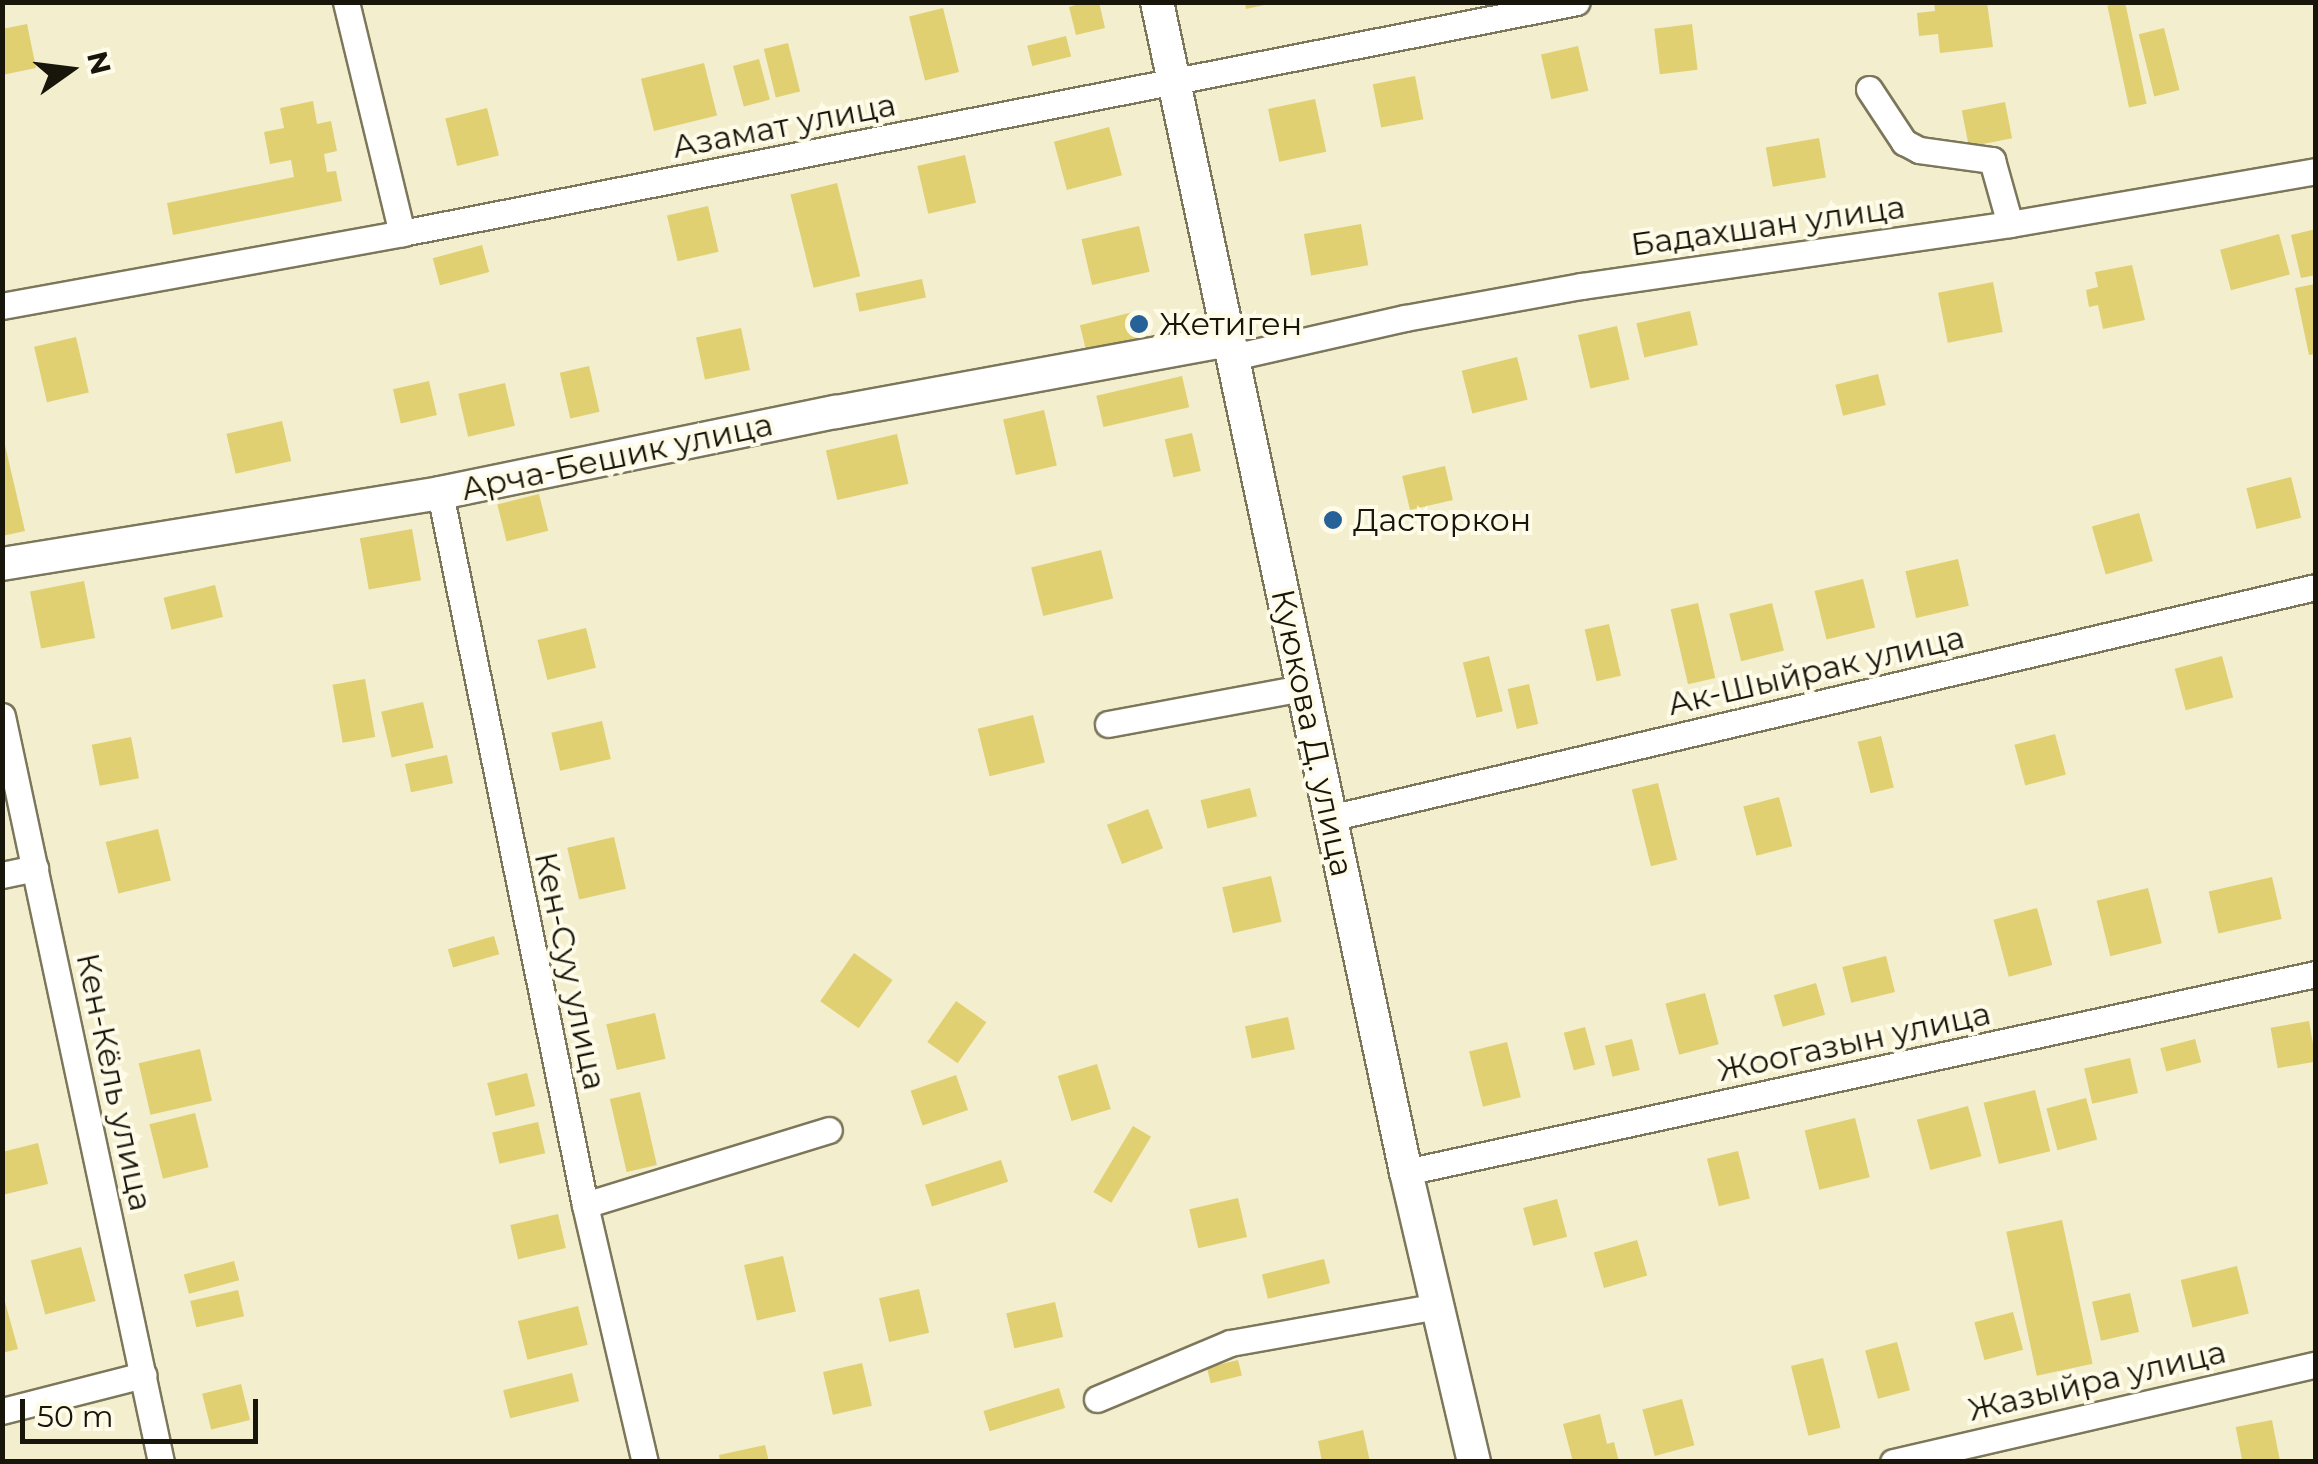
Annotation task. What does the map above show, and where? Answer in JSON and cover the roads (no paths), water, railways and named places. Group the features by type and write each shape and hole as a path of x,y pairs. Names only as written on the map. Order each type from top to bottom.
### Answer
{"street":[{"path":"346,2 402,233"},
{"name":"Куюкова Д. улица","path":"1157,2 1406,1172 1474,1462"},
{"name":"Азамат улица","path":"2,306 1175,84 1576,2"},
{"path":"1869,89 1904,142 1919,150 1992,160 2009,214"},
{"name":"Бадахшан улица","path":"1231,348 2009,214 2316,171"},
{"name":"Арча-Бешик улица","path":"2,564 440,493 856,408 1231,348"},
{"name":"Кен-Суу улица","path":"440,493 585,1206 644,1462"},
{"name":"Ак-Шыйрак улица","path":"1330,818 2316,587"},
{"path":"1108,724 1303,688"},
{"name":"Кен-Кёль улица","path":"2,716 161,1462"},
{"path":"2,875 35,868"},
{"name":"Жоогазын улица","path":"1406,1172 2316,974"},
{"path":"585,1206 828,1130"},
{"path":"1097,1399 1230,1343 1437,1306"},
{"name":"Жазыйра улица","path":"1892,1462 2316,1364"},
{"path":"2,1412 143,1375"}],"place":[{"name":"Жетиген","path":"1139,324"},
{"name":"Дасторкон","path":"1333,520"}]}
